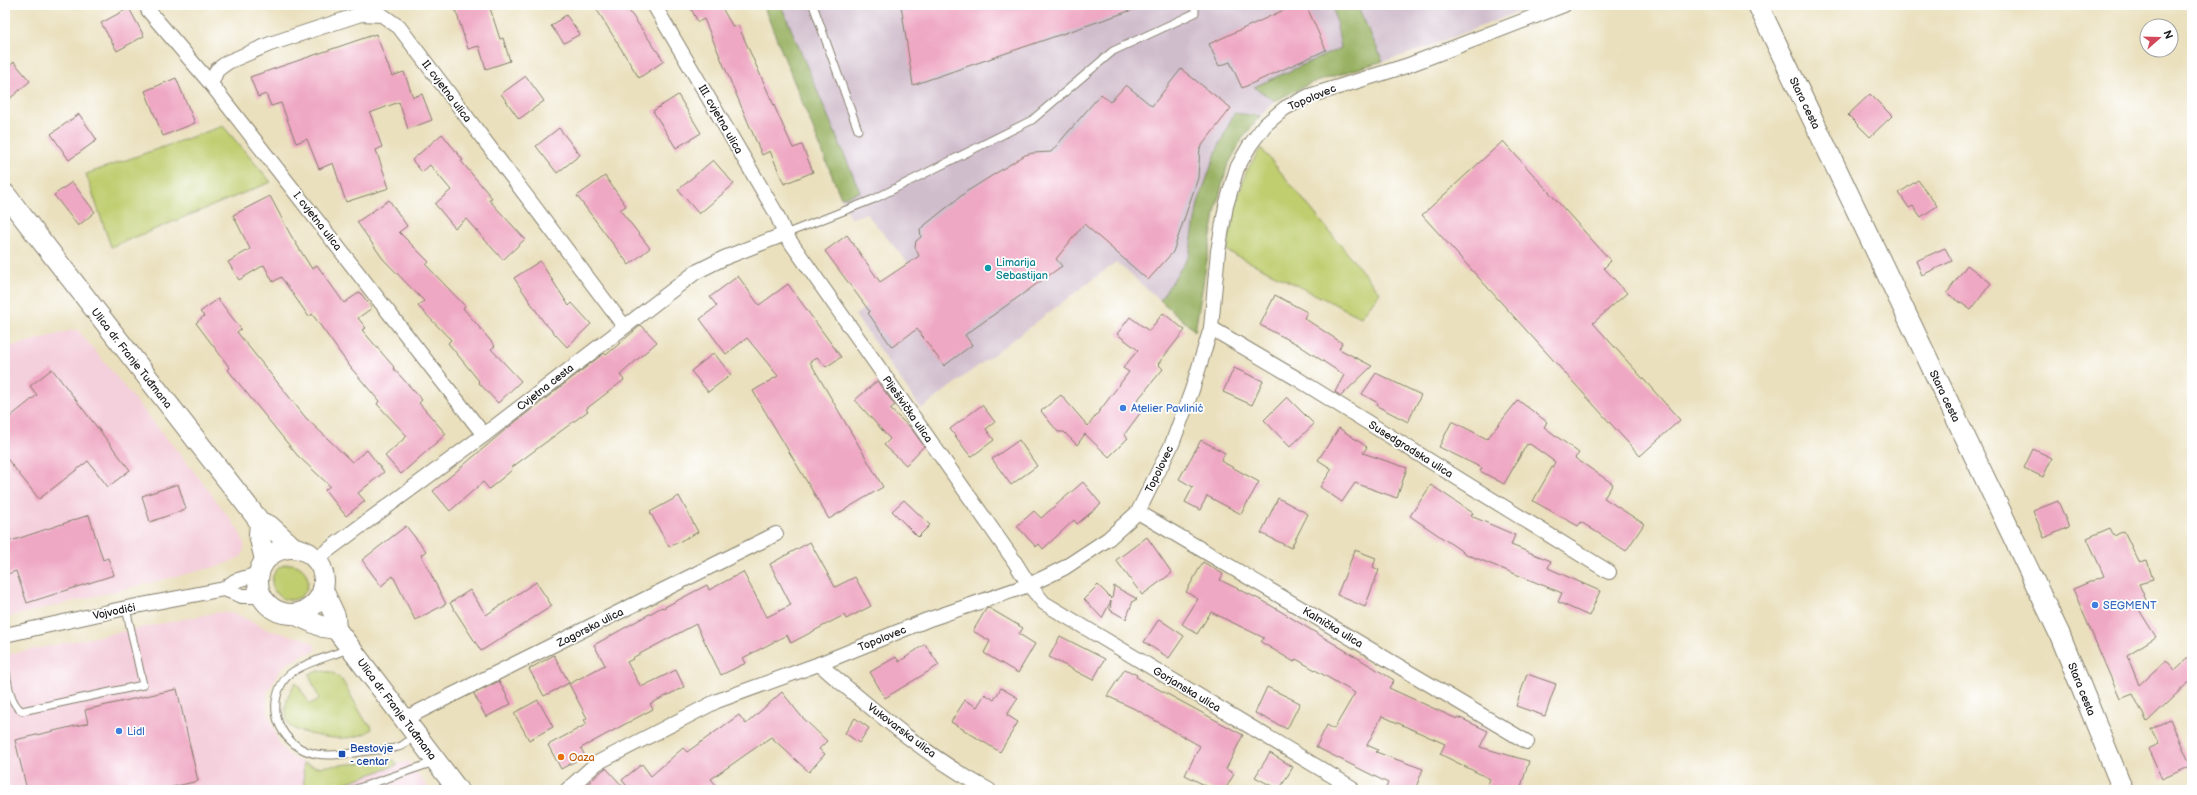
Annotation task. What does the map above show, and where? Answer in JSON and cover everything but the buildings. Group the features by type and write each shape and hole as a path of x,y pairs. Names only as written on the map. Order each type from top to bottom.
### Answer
{"main road":[{"name":"Stara cesta","path":"1758,5 2047,607 2123,790"},
{"name":"Ulica dr. Franje Tuđmana","path":"5,194 260,522 270,526 294,548"},
{"path":"260,522 259,535 261,567 257,585 261,596 274,610 284,614 294,614 312,607 323,590 324,580 322,569 316,559 302,550 294,548 283,549 273,553 261,567"},
{"name":"Ulica dr. Franje Tuđmana","path":"323,590 335,616 336,629 458,790"},
{"path":"294,614 323,627 336,629"}],"street":[{"name":"III. cvjetna ulica","path":"654,5 776,213 785,234"},
{"name":"Topolovec","path":"567,790 597,763 717,701 819,664 927,620 1029,585 1064,568 1108,539 1138,512 1172,444 1192,390 1211,328 1218,251 1226,206 1237,168 1250,145 1265,125 1285,108 1309,96 1406,66 1564,5"},
{"name":"I. cvjetna ulica","path":"148,10 211,84 484,434"},
{"name":"II. cvjetna ulica","path":"211,84 217,70 228,62 270,44 361,14 382,15 399,27 624,326"},
{"name":"Cvjetna cesta","path":"316,559 484,434 696,272 724,258 785,234"},
{"name":"Plješivička ulica","path":"785,234 1009,552 1029,585"},
{"name":"Susedgradska ulica","path":"1211,328 1296,378 1609,572"},
{"name":"Kalnička ulica","path":"1138,512 1527,742"},
{"name":"Zagorska ulica","path":"410,727 776,534"},
{"name":"Vojvodići","path":"5,635 126,608 224,589 234,581 261,567"},
{"name":"Gorjanska ulica","path":"1029,585 1044,603 1351,787"},
{"path":"224,589 242,596 261,596"},
{"name":"Vukovarska ulica","path":"819,664 884,719 971,780 989,790"}],"lane":[{"path":"813,5 858,130"},
{"path":"785,234 874,199 1032,120 1113,51 1195,13 1195,5"},
{"path":"5,665 12,697 17,708 22,711 143,685 126,608"},
{"path":"350,648 294,671 284,680 277,693 275,708 278,722 285,736 297,746 316,754 342,754 400,747 410,727"},
{"path":"353,790 436,762"}],"shaded area":[{"name":"Limarija Sebastijan","path":"763,5 1536,5 1417,51 1309,84 1275,101 1260,116 1242,139 1227,167 1216,208 1195,331 1116,262 921,409 855,315 915,271 866,213 850,219"},
{"path":"77,329 196,474 237,528 244,542 244,549 242,556 223,565 5,618 5,348"},
{"path":"219,612 235,613 268,630 306,639 314,644 316,651 304,654 282,667 267,693 267,709 279,744 290,756 303,763 304,790 5,790 5,655"},
{"path":"408,761 430,790 324,790"}],"green space":[{"path":"763,5 781,5 860,192 841,198"},
{"path":"1333,5 1357,5 1383,61 1309,84 1275,101 1254,87 1341,48"},
{"path":"1234,113 1260,116 1242,139 1227,167 1216,208 1195,331 1160,300 1189,256 1198,203 1217,150"},
{"path":"223,126 271,182 111,247 86,174"},
{"path":"1261,148 1380,293 1361,317 1227,251 1235,208 1246,172"},
{"path":"294,564 303,569 307,575 307,589 303,595 294,600 286,600 277,595 273,589 272,578 277,569 283,565"},
{"path":"319,671 332,672 342,680 366,722 371,725 372,729 364,734 354,737 332,738 309,734 290,727 286,715 286,704 290,693 296,682 310,704 319,699 309,674"},
{"path":"394,760 398,765 324,790 304,790 303,763 316,767"}],"place":[{"name":"Limarija Sebastijan","path":"988,268"},
{"name":"Atelier Pavlinić","path":"1123,408"},
{"name":"SEGMENT","path":"2095,605"},
{"name":"Lidl","path":"119,731"},
{"name":"Bestovje - centar","path":"342,754"},
{"name":"Oaza","path":"561,757"}]}
